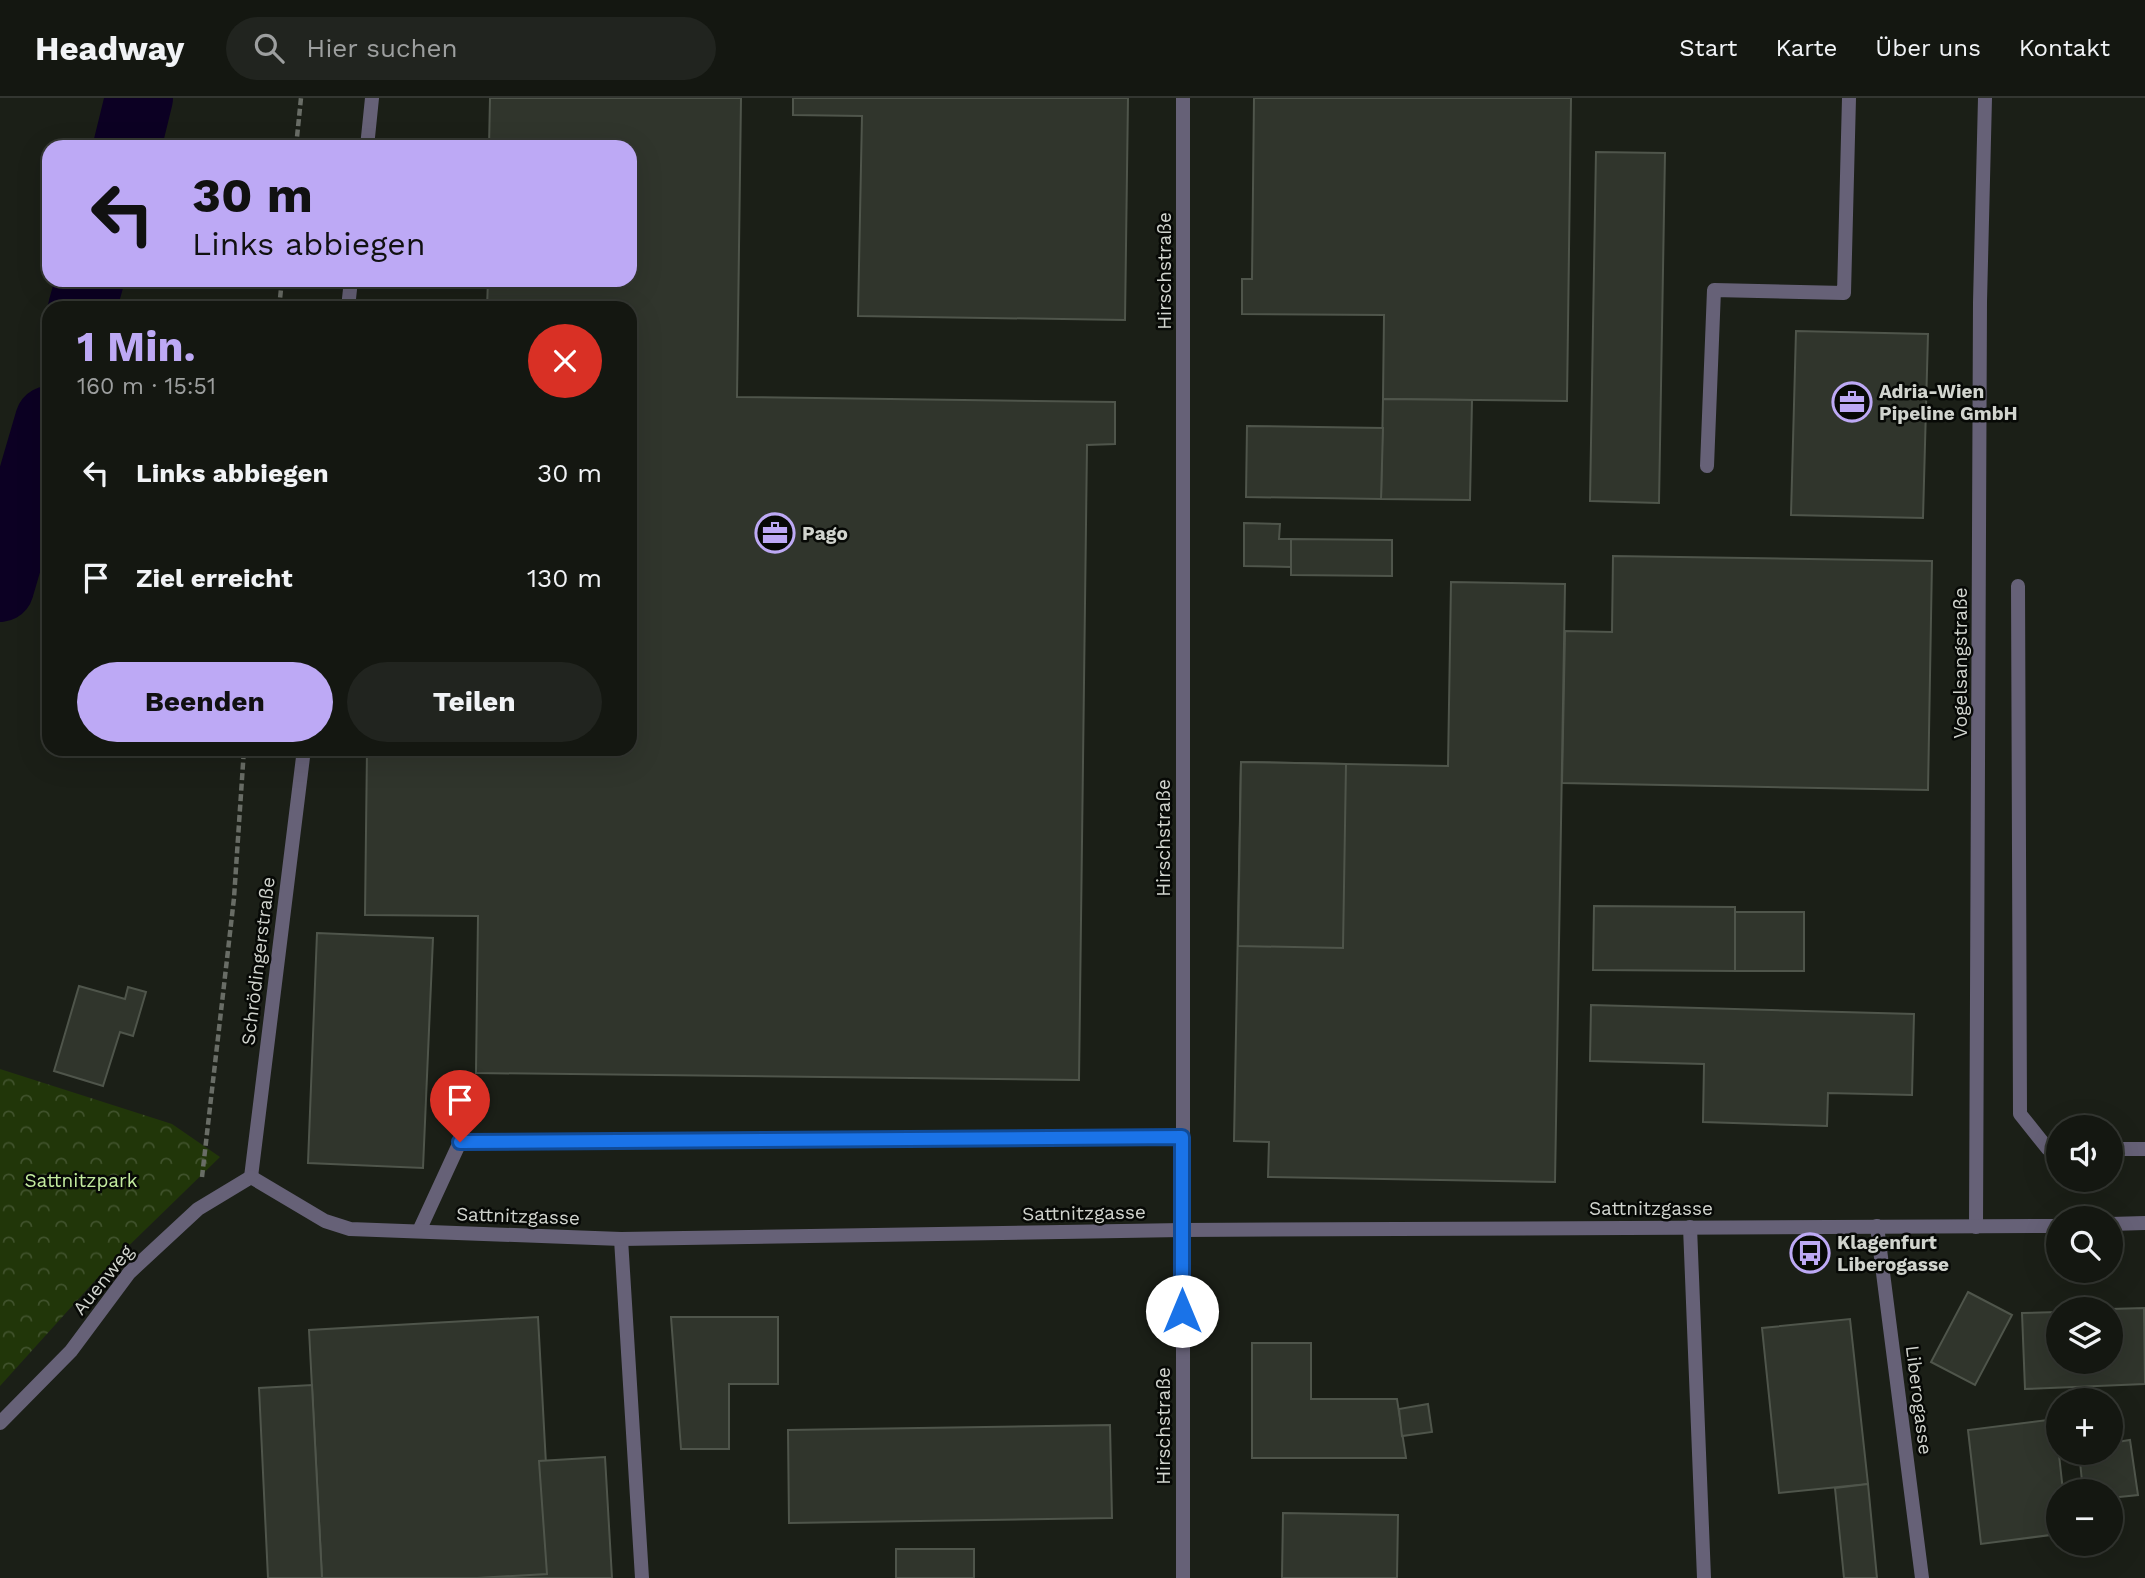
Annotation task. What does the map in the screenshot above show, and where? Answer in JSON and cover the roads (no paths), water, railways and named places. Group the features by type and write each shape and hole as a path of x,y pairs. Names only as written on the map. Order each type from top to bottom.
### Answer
{"street":[{"path":"368,140 372,98"},
{"name":"Hirschstraße","path":"1183,98 1183,1578"},
{"path":"1707,466 1714,290 1844,293 1849,98"},
{"name":"Vogelsangstraße","path":"1976,1227 1980,302 1985,98"},
{"path":"2018,586 2020,1114 2046,1145"},
{"name":"Schrödingerstraße","path":"251,1177 303,756"},
{"path":"419,1231 460,1142 1182,1137"},
{"path":"2123,1149 2145,1149"},
{"name":"Sattnitzgasse","path":"251,1177 325,1221 350,1229 621,1239 1182,1230 2046,1226"},
{"name":"Auenweg","path":"0,1423 71,1351 129,1273 198,1209 251,1177"},
{"path":"2123,1224 2145,1223"},
{"name":"Liberogasse","path":"1877,1226 1922,1578"},
{"path":"1690,1227 1704,1578"},
{"path":"621,1239 642,1578"}],"waterway":[{"path":"129,140 139,98"},
{"path":"84,301 88,287"},
{"path":"0,588 42,444"}],"place":[{"name":"Adria-Wien Pipeline GmbH","path":"1852,402"},
{"name":"Pago","path":"775,533"},
{"name":"Klagenfurt Liberogasse","path":"1810,1253"}],"park label":[{"name":"Sattnitzpark","path":"81,1180"}]}
